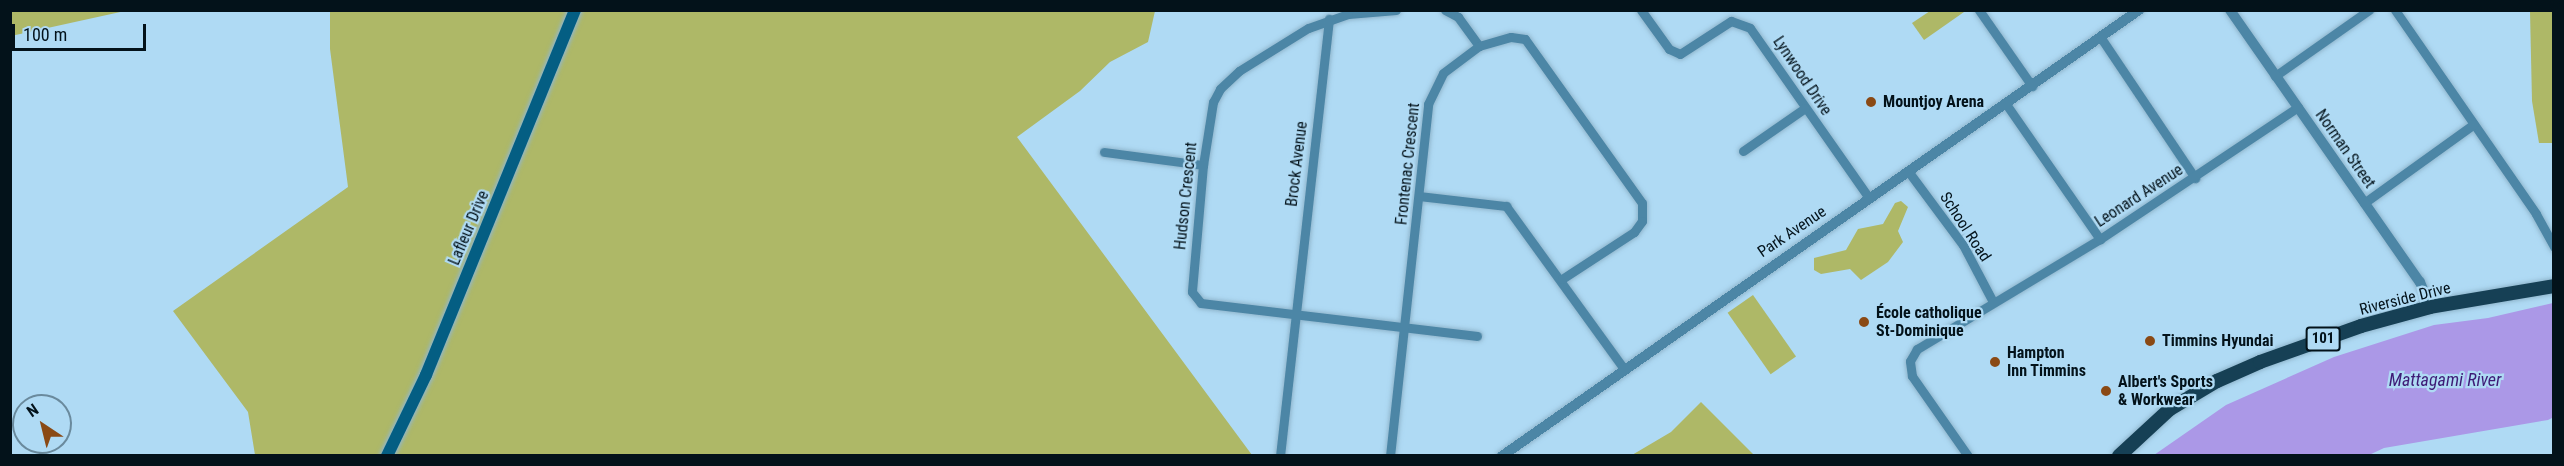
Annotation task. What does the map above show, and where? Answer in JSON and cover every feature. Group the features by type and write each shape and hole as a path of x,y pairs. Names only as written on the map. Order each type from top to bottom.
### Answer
{"main road":[{"name":"Lafleur Drive","path":"387,456 430,364 575,10"},
{"name":"Riverside Drive","path":"2120,456 2170,409 2217,381 2361,326 2430,307 2553,286"}],"street":[{"name":"Hudson Crescent","path":"1396,10 1348,14 1329,19 1288,39 1239,71 1220,89 1213,102 1203,165 1192,292 1201,303 1477,336"},
{"path":"1445,10 1458,17 1479,46"},
{"name":"Lynwood Drive","path":"1641,10 1669,49 1680,54 1731,21 1743,22 1758,37 1869,198"},
{"path":"1979,10 2032,86"},
{"name":"Park Avenue","path":"1502,456 2139,10"},
{"name":"Norman Street","path":"2230,10 2425,291 2430,307"},
{"path":"2276,76 2369,10"},
{"path":"2395,10 2545,228 2553,247"},
{"name":"Brock Avenue","path":"1280,456 1329,19"},
{"name":"Frontenac Crescent","path":"1390,456 1402,326 1433,88 1443,73 1479,46 1511,37 1525,39 1642,203 1642,221 1634,232 1562,279"},
{"path":"2102,38 2195,178"},
{"path":"2006,105 2100,239"},
{"name":"Leonard Avenue","path":"1993,302 2100,239 2195,178 2298,107"},
{"path":"1743,151 1805,108"},
{"path":"2364,202 2474,124"},
{"path":"1104,152 1203,165"},
{"name":"School Road","path":"1908,171 1963,245 1993,302"},
{"path":"1419,196 1506,206 1562,279 1624,369"},
{"path":"1968,456 1912,376 1910,361 1917,349 1993,302"}],"green space":[{"path":"11,10 125,10 125,11 11,36"},
{"path":"1963,10 1964,12 1924,40 1912,23 1930,11"},
{"path":"330,11 1155,11 1148,42 1110,62 1080,91 1017,137 1252,455 255,455 248,412 173,311 348,187 330,49"},
{"path":"2530,11 2553,11 2553,143 2539,143 2532,101"},
{"path":"1901,201 1908,207 1898,231 1903,242 1888,262 1861,280 1850,269 1821,274 1814,270 1814,258 1846,250 1858,229 1883,224 1895,203"},
{"path":"1753,295 1796,356 1771,374 1728,313"},
{"path":"1701,402 1754,455 1632,455 1671,432"}],"water":[{"name":"Mattagami River","path":"2553,303 2554,417 2548,420 2384,448 2369,455 2154,455 2226,405 2334,357 2434,325 2488,318"}],"place":[{"name":"Mountjoy Arena","path":"1871,102"},
{"name":"École catholique St-Dominique","path":"1864,322"},
{"name":"Timmins Hyundai","path":"2150,341"},
{"name":"Hampton Inn Timmins","path":"1995,362"},
{"name":"Albert's Sports & Workwear","path":"2106,391"}]}
